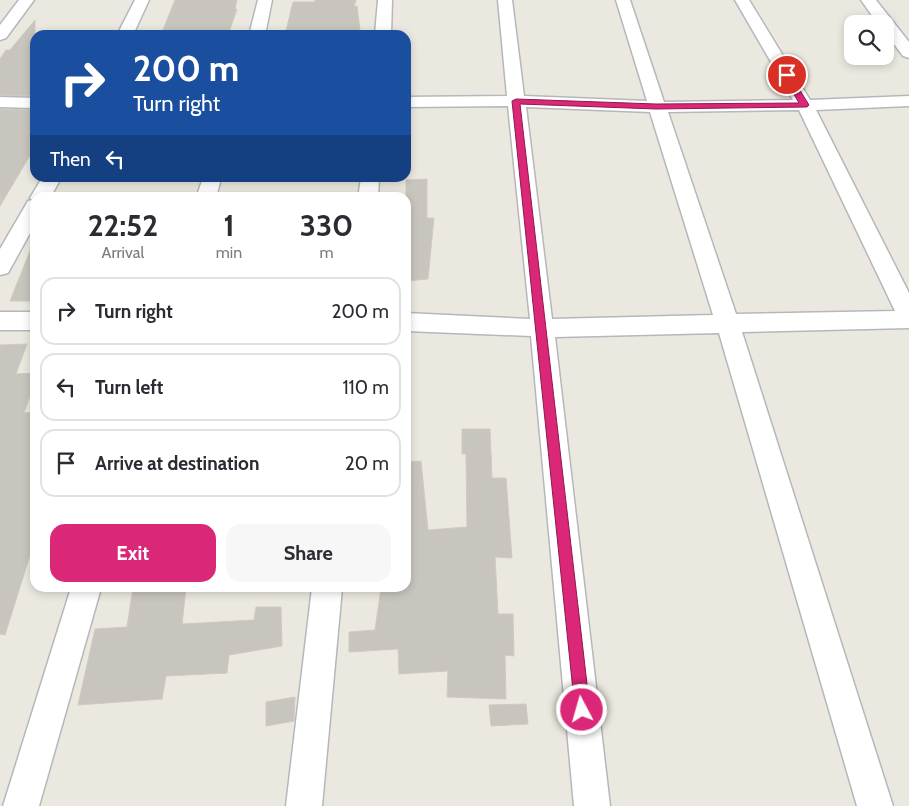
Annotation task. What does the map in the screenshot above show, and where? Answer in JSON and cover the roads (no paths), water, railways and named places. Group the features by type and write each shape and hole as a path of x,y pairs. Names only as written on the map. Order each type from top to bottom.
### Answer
{"street":[{"path":"0,35 27,0"},
{"path":"127,30 142,0"},
{"path":"258,30 265,0"},
{"path":"383,30 385,0"},
{"path":"505,0 542,328 592,806"},
{"path":"623,0 727,322 876,806"},
{"path":"742,0 805,105 909,315"},
{"path":"868,0 909,53"},
{"path":"411,102 516,101 656,107 805,105 909,101"},
{"path":"0,102 30,103"},
{"path":"0,268 30,215"},
{"path":"411,322 542,328 909,319"},
{"path":"0,321 30,321"},
{"path":"21,806 85,592"},
{"path":"304,806 327,592"}]}
